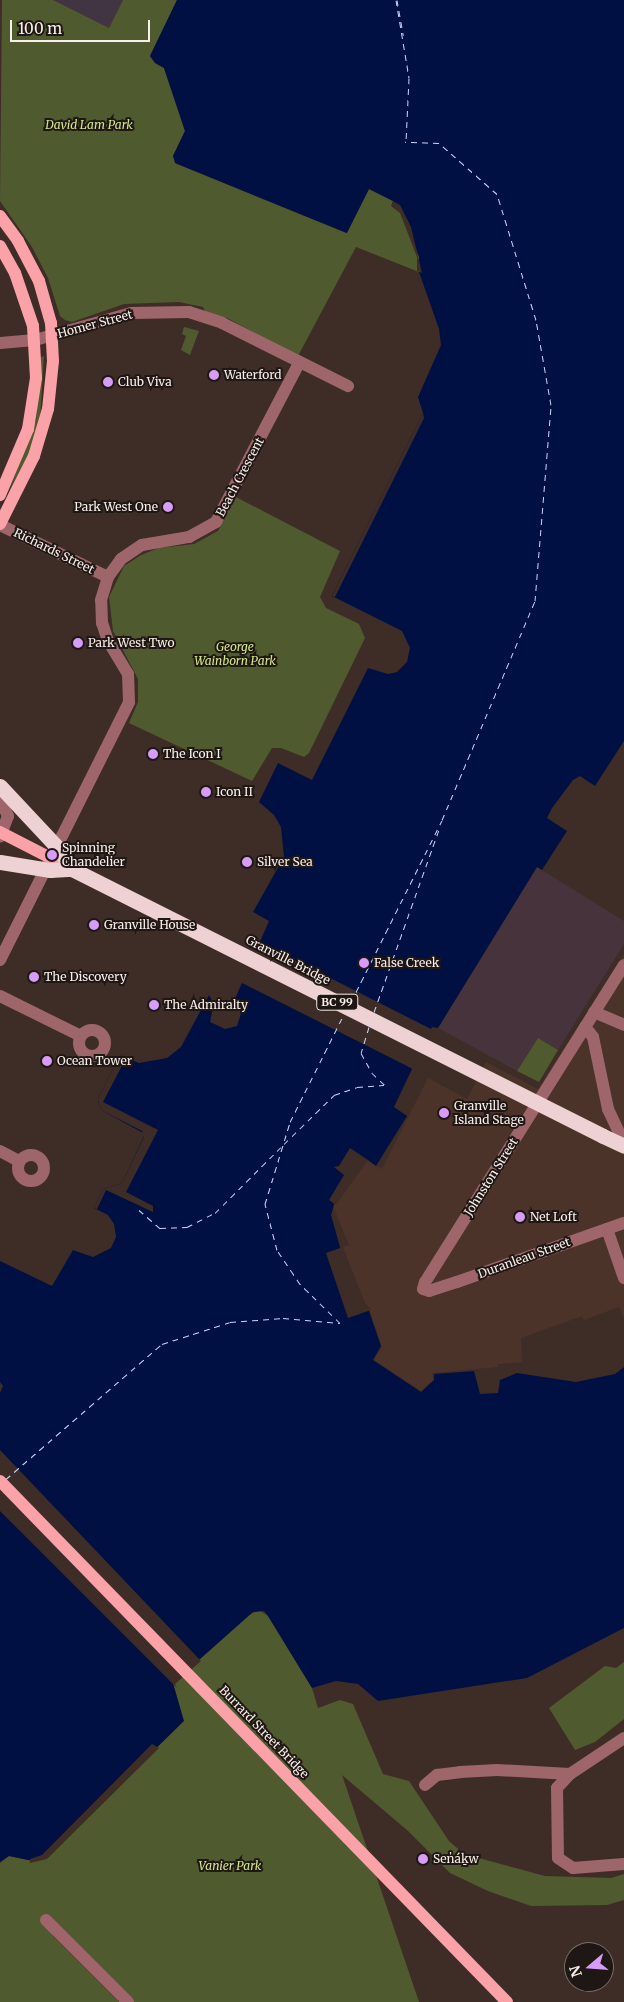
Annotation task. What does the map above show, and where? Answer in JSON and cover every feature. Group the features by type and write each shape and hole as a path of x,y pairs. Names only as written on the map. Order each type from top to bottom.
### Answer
{"highway":[{"name":"Granville Bridge","path":"0,786 59,849 72,869"},
{"name":"Granville Bridge","path":"0,862 50,870 72,869 624,1145"}],"main road":[{"path":"0,216 18,242 39,280 52,336 52,381 40,436 0,525"},
{"path":"0,246 24,296 34,340 33,406 21,451 0,495"},
{"name":"Granville Bridge","path":"0,835 72,869"},
{"name":"Burrard Street Bridge","path":"0,1481 508,2002"}],"street":[{"name":"Homer Street","path":"0,343 34,340 52,336 131,313 189,312 222,323 348,386"},
{"name":"Beach Crescent","path":"0,960 48,860 126,710 130,694 128,674 108,641 102,623 101,600 108,577 121,559 142,545 189,537 216,522 299,363"},
{"name":"Richards Street","path":"0,525 108,577"},
{"path":"0,799 8,816 0,835 156,914"},
{"name":"Johnston Street","path":"423,1288 624,965"},
{"path":"0,996 81,1036"},
{"path":"594,1012 624,1025"},
{"path":"586,1027 593,1037 608,1109 624,1145"},
{"path":"0,1152 19,1161"},
{"name":"Duranleau Street","path":"423,1288 434,1290 624,1223"},
{"path":"607,1229 624,1278"},
{"path":"624,1738 570,1774 558,1788 555,1818 559,1827 558,1858 561,1863 573,1868 624,1864"},
{"path":"424,1785 437,1775 460,1772 497,1770 570,1774"},
{"path":"544,1773 548,1781 558,1788"},
{"path":"46,1920 128,2002"}],"shaded area":[{"path":"53,0 123,0 109,28"},
{"name":"False Creek","path":"177,0 624,0 624,741 595,786 580,776 573,780 552,808 547,818 567,831 542,870 537,867 438,1028 432,1027 394,1107 407,1116 376,1166 368,1160 363,1162 336,1198 331,1215 340,1247 362,1304 369,1311 381,1346 373,1360 421,1392 434,1380 434,1374 474,1371 480,1394 498,1393 500,1380 517,1373 576,1382 615,1374 624,1367 624,1628 527,1678 378,1701 358,1684 336,1681 312,1688 268,1616 264,1611 253,1612 173,1683 184,1721 45,1857 33,1861 9,1856 0,1862 0,1393 3,1386 0,1382 0,1261 52,1286 73,1250 93,1257 111,1248 116,1237 114,1224 108,1215 94,1208 103,1189 122,1183 145,1134 103,1111 99,1105 98,1099 120,1055 139,1063 167,1058 181,1047 209,995 215,1006 234,1001 269,921 253,912 284,857 281,827 274,815 259,802 278,763 312,780 368,668 388,674 397,672 407,662 410,648 402,631 332,596 423,413 418,397 441,345 439,329 419,272 419,257 402,212 392,204 393,201 369,189 347,233 175,163 173,156 185,131 164,68 155,63 150,56"},
{"path":"537,867 624,921 624,944 558,1050 538,1038 517,1071 438,1028"},
{"path":"624,954 624,1318 619,1307 584,1320 582,1316 521,1338 522,1362 498,1364 498,1367 432,1373 433,1380 421,1391 374,1360 382,1347 370,1311 326,1253 349,1245 330,1199 360,1157 382,1169 428,1078 467,1099 486,1062 538,1089"}],"green space":[{"name":"David Lam Park","path":"2,0 53,0 109,28 123,0 177,0 150,56 155,63 164,68 185,131 173,156 177,164 346,233 369,189 393,201 402,212 419,257 419,272 356,247 298,356 227,318 205,312 203,307 179,302 124,304 72,322 65,320 60,316 48,278 32,247 0,201"},
{"path":"184,327 199,331 190,355 181,350 186,336 182,334"},
{"path":"44,356 40,421 32,452 4,505 36,420 41,357"},
{"name":"George Wainborn Park","path":"236,497 340,551 320,597 326,608 359,624 365,638 309,753 304,757 281,748 272,748 252,781 129,723 138,702 138,679 113,631 109,597 124,566 141,555 159,548 194,544 218,531"},
{"path":"538,1038 558,1050 539,1082 517,1071"},
{"name":"Vanier Park","path":"259,1610 268,1616 312,1688 318,1708 340,1700 353,1704 383,1774 409,1781 449,1841 464,1854 545,1876 611,1878 624,1874 624,1900 607,1905 531,1906 488,1891 450,1873 407,1830 342,1775 419,2002 134,2002 60,1926 53,1936 119,2002 0,2002 0,1863 9,1856 33,1861 173,1683 249,1615"},
{"path":"624,1662 624,1719 595,1742 575,1750 549,1708 605,1666 616,1668"}],"pier":[{"path":"393,201 400,205 411,227 422,273 417,271 417,257 400,213 391,206"},
{"path":"423,413 424,418 335,597 332,596"},
{"path":"257,941 433,1030 413,1069 238,981"},
{"path":"215,998 216,1003 230,1000 243,1007 237,1026 225,1029 210,1022"},
{"path":"120,1055 126,1058 103,1102 158,1130 126,1192 153,1206 153,1212 106,1190 97,1209 94,1208 103,1189 122,1183 144,1137 142,1131 103,1111 99,1105 98,1099"},
{"path":"350,1148 368,1160 336,1205 329,1200 344,1175 334,1167 339,1166"},
{"path":"343,1247 365,1303 371,1310 348,1318 326,1253"},
{"path":"0,1450 201,1661 175,1684 177,1688 0,1511"},
{"path":"152,1744 159,1748 47,1859 30,1863 30,1859 42,1855"}],"ferry route":[{"path":"396,0 409,78 406,142"},
{"path":"397,0 403,35"},
{"path":"351,1002 442,820 535,601 551,405 536,320 497,194 439,143 405,142"},
{"path":"374,1012 440,827"},
{"path":"340,1323 300,1284 277,1250 265,1204 290,1122 344,1014"},
{"path":"369,1027 361,1053 372,1073 385,1085"},
{"path":"284,1144 334,1095 357,1087 384,1085"},
{"path":"139,1210 160,1228 187,1227 215,1213 281,1147"},
{"path":"6,1479 162,1344 230,1322 283,1318 340,1323"}],"place":[{"name":"Waterford","path":"214,375"},
{"name":"Club Viva","path":"108,382"},
{"name":"Park West One","path":"168,507"},
{"name":"Park West Two","path":"78,643"},
{"name":"The Icon I","path":"153,754"},
{"name":"Icon II","path":"206,792"},
{"name":"Spinning Chandelier","path":"52,855"},
{"name":"Silver Sea","path":"247,862"},
{"name":"Granville House","path":"94,925"},
{"name":"False Creek","path":"364,963"},
{"name":"The Discovery","path":"34,977"},
{"name":"The Admiralty","path":"154,1005"},
{"name":"Ocean Tower","path":"47,1061"},
{"name":"Granville Island Stage","path":"444,1113"},
{"name":"Net Loft","path":"520,1217"},
{"name":"Sen̓áḵw","path":"423,1859"}]}
